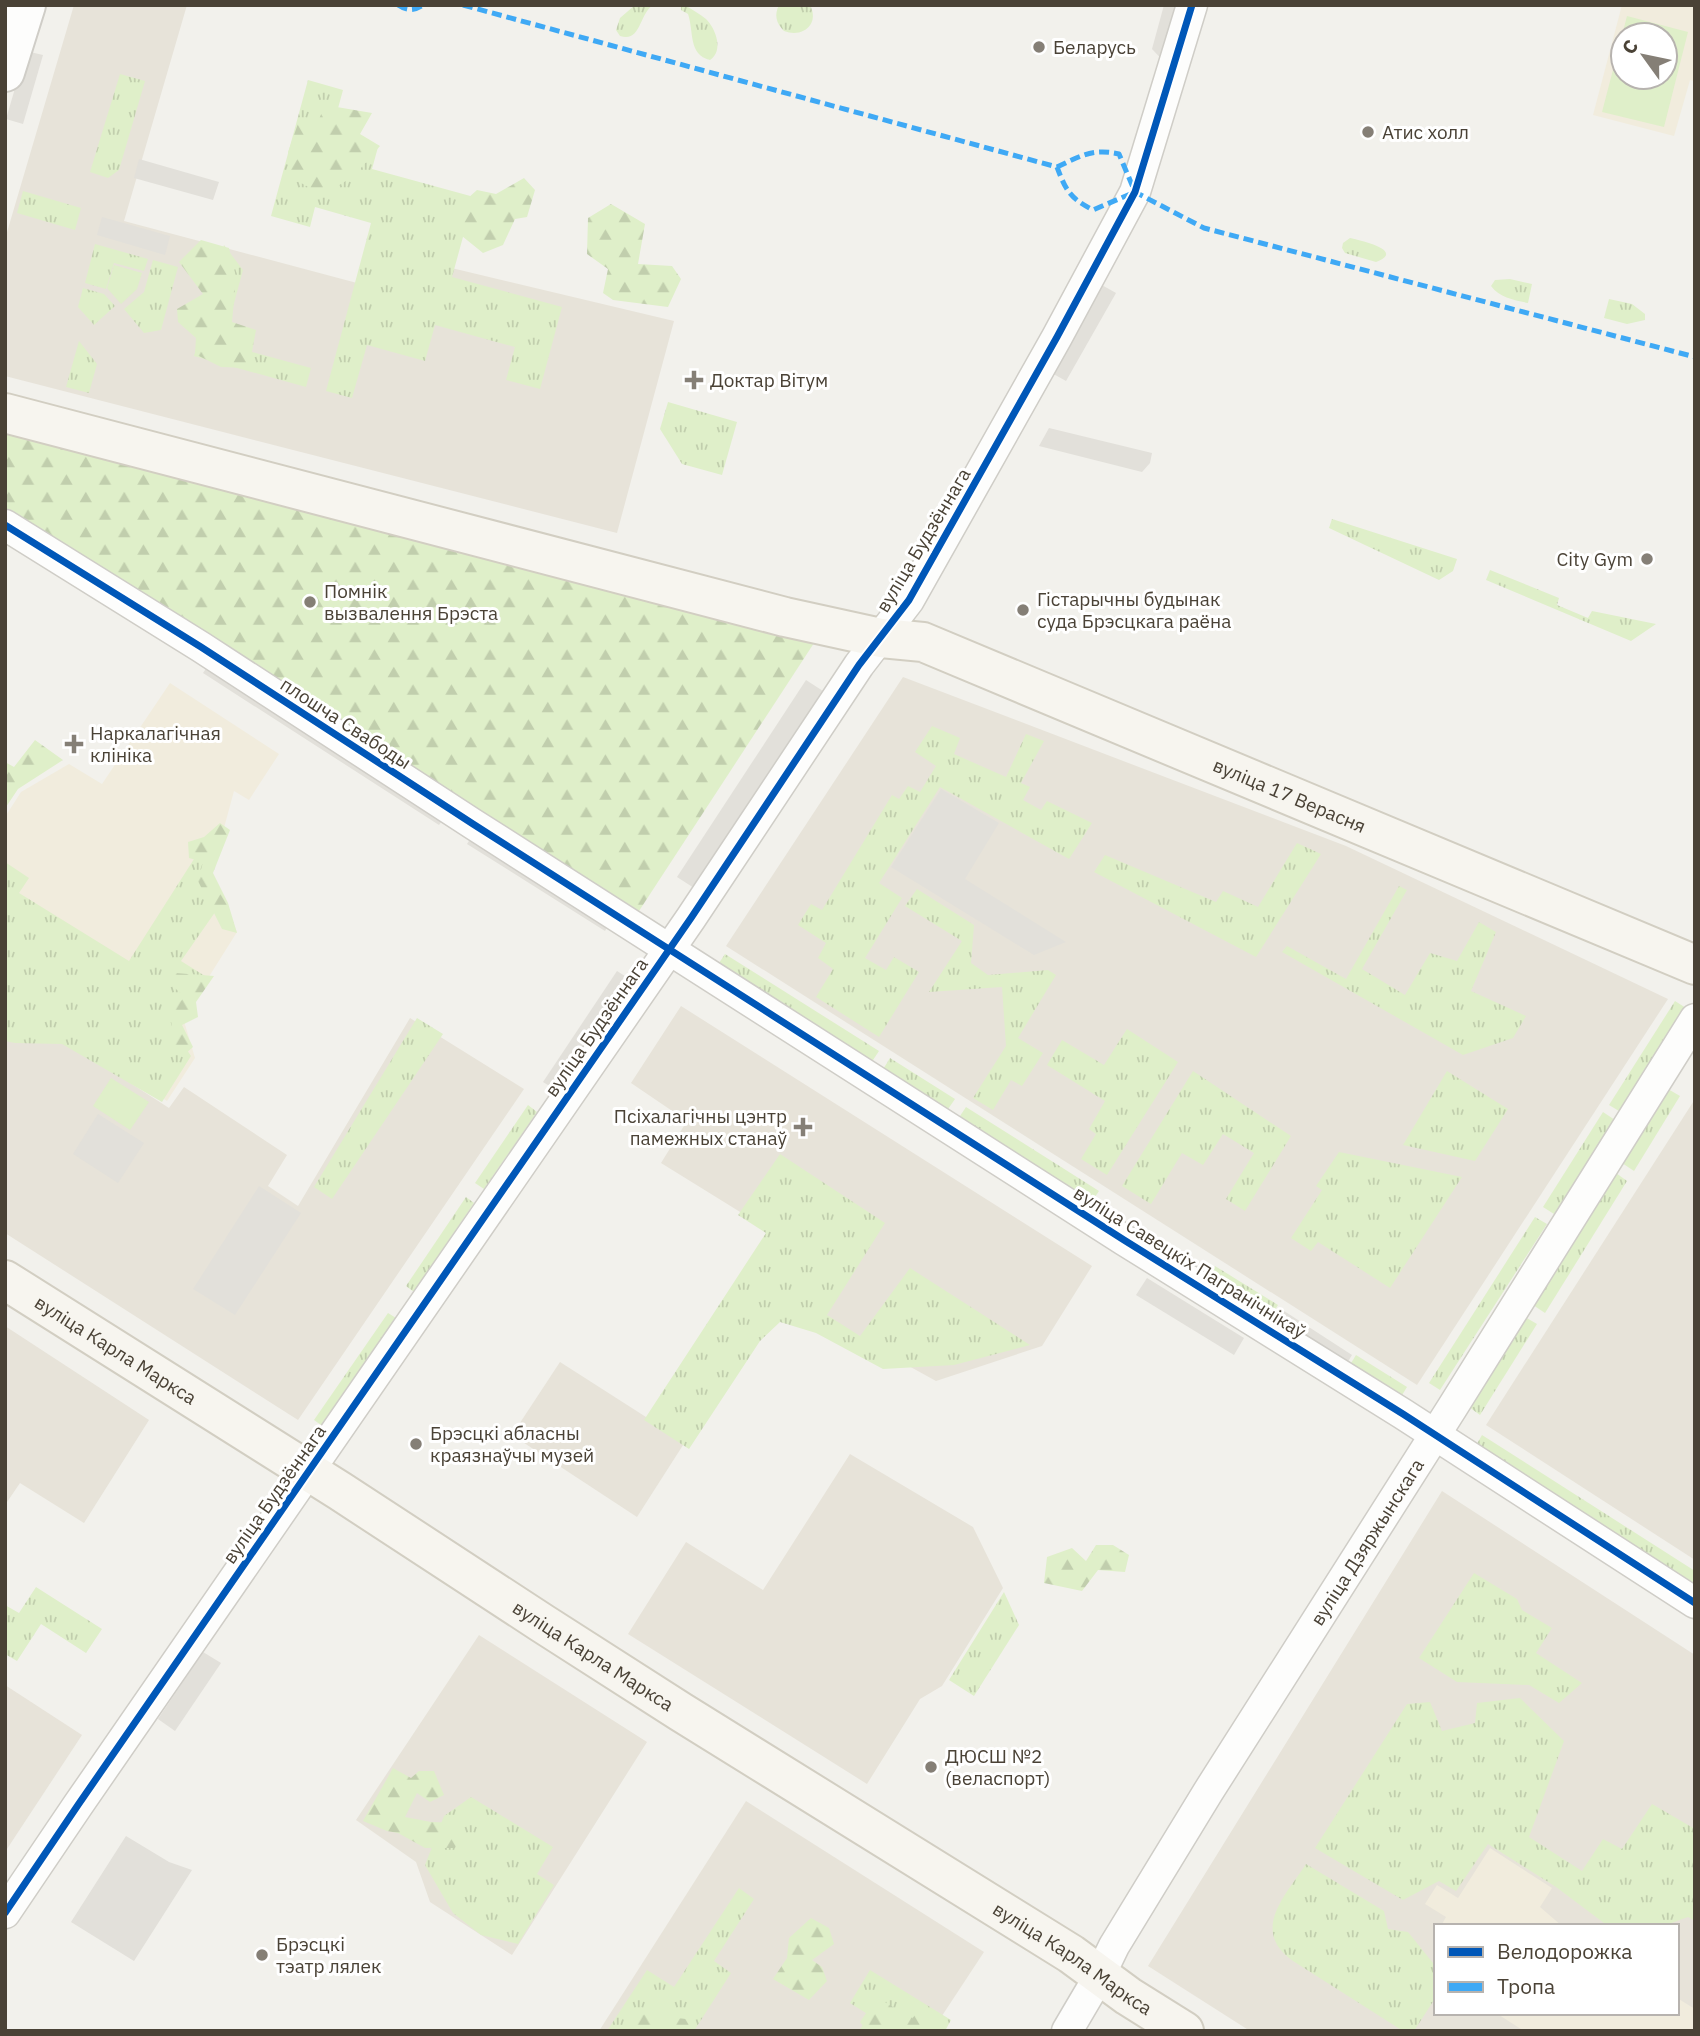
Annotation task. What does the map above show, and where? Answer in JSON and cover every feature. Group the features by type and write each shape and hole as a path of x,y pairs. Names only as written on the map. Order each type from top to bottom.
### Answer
{"main road":[{"path":"5,413 785,617 881,638"},
{"name":"вуліца 17 Верасня","path":"881,638 923,642 1695,965"},
{"name":"вуліца Карла Маркса","path":"5,1280 310,1472 542,1623 1071,1954 1128,1996 1184,2031"}],"street":[{"path":"5,72 26,5"},
{"name":"вуліца Будзённага","path":"5,1913 669,948 859,665 909,600 1051,349 1135,192 1192,5"},
{"name":"плошча Свабоды","path":"5,525 669,948"},
{"name":"вуліца Савецкіх Пагранічнікаў","path":"669,948 1695,1603"},
{"name":"вуліца Дзяржынскага","path":"1066,2031 1100,1975 1114,1945 1208,1792 1695,1018"}],"shaded area":[{"path":"74,5 187,5 124,221 357,283 368,248 674,321 617,533 5,376 5,239"},
{"path":"1164,5 1192,5 1173,71 1152,49"},
{"path":"1622,5 1695,5 1695,81 1690,80 1674,136 1593,115 1609,54 1609,91 1679,91 1679,21 1618,21"},
{"path":"26,51 43,55 23,124 6,119"},
{"path":"139,159 219,182 213,200 134,178"},
{"path":"102,217 170,236 165,255 97,235"},
{"path":"1100,284 1116,293 1066,381 1050,372"},
{"path":"1049,428 1152,453 1150,463 1142,472 1039,446"},
{"path":"212,660 448,812 439,825 203,673"},
{"path":"903,677 1346,846 1668,999 1417,1385 726,946"},
{"path":"806,680 823,691 694,888 677,877"},
{"path":"170,683 279,754 249,800 234,791 212,872 237,932 183,1018 195,1058 167,1101 5,994 5,817 21,792 69,764 102,784"},
{"path":"941,789 999,823 965,879 1066,942 1034,955 891,867"},
{"path":"476,830 613,917 605,931 467,844"},
{"path":"617,971 631,980 556,1090 543,1082"},
{"path":"5,1002 169,1108 184,1087 287,1155 268,1186 298,1206 410,1018 524,1089 298,1420 5,1233"},
{"path":"681,1006 1092,1266 1042,1346 936,1381 744,1275 771,1231 661,1163 687,1121 631,1083"},
{"path":"1695,1099 1695,1560 1486,1425"},
{"path":"98,1114 144,1143 118,1183 73,1154"},
{"path":"259,1186 301,1213 235,1315 193,1289"},
{"path":"1147,1278 1244,1338 1234,1355 1136,1295"},
{"path":"1281,1309 1352,1355 1344,1368 1272,1322"},
{"path":"5,1326 149,1420 84,1523 20,1483 5,1505"},
{"path":"560,1362 685,1442 637,1517 512,1435"},
{"path":"850,1454 973,1527 1003,1588 942,1686 920,1699 867,1784 628,1634 686,1542 763,1590"},
{"path":"1442,1491 1695,1655 1695,2031 1250,2031 1148,1966"},
{"path":"479,1635 647,1742 512,1955 430,1902 416,1862 356,1820"},
{"path":"203,1652 221,1663 175,1731 158,1719"},
{"path":"5,1685 82,1735 5,1852"},
{"path":"746,1801 984,1952 932,2031 599,2031"},
{"path":"126,1836 169,1862 192,1870 134,1961 71,1922"},
{"path":"1490,1848 1552,1888 1540,1907 1560,1924 1442,1924 1446,1917 1425,1904 1437,1885 1458,1898"},
{"path":"1679,1999 1695,2009 1695,2031 1524,2031 1499,2015 1679,2015"}],"green space":[{"path":"635,5 653,5 636,32 627,37 620,36 616,30 620,18"},
{"path":"779,5 810,5 813,18 811,24 797,33 784,31 777,19"},
{"path":"686,6 706,19 713,28 718,46 710,60 695,48 688,14 681,10 681,7"},
{"path":"1627,16 1646,21 1626,21"},
{"path":"1679,30 1688,32 1679,68"},
{"path":"120,74 145,81 119,170 108,178 90,172"},
{"path":"308,80 343,90 331,134 378,147 372,169 474,197 452,277 562,307 540,389 506,380 515,347 435,325 425,361 367,345 352,398 326,391 371,223 315,207 310,227 271,216"},
{"path":"1609,85 1609,91 1673,91 1664,127 1602,112"},
{"path":"325,105 372,113 360,134 380,146 354,176 323,195 292,178 288,152 300,118 317,124"},
{"path":"524,178 535,190 527,217 515,219 503,245 483,253 457,232 458,207 477,190 496,194"},
{"path":"23,191 81,208 75,230 17,213"},
{"path":"611,204 645,224 638,264 672,266 681,279 668,307 613,300 603,293 608,269 587,254 588,218"},
{"path":"1350,238 1378,246 1386,253 1384,258 1376,262 1345,253 1343,243"},
{"path":"201,240 229,248 236,277 232,322 256,330 249,368 221,367 195,354 196,338 178,322 177,309 203,294 179,262"},
{"path":"95,244 148,259 144,271 114,263 106,289 85,283"},
{"path":"224,245 243,270 223,344 311,368 306,387 194,356"},
{"path":"153,260 178,267 161,330 144,333 124,309 144,292"},
{"path":"114,265 142,273 137,289 121,304 107,288"},
{"path":"1510,279 1532,284 1528,303 1503,296 1491,286 1495,280"},
{"path":"83,288 104,294 115,306 94,325 78,307"},
{"path":"1609,299 1632,304 1645,314 1645,320 1627,324 1604,318"},
{"path":"79,341 97,364 89,393 66,387"},
{"path":"668,402 737,422 722,475 682,464 660,429"},
{"path":"5,430 816,640 639,911 5,510"},
{"path":"1332,519 1457,559 1453,571 1439,580 1329,528"},
{"path":"1490,570 1559,598 1557,605 1588,618 1592,611 1656,624 1631,641 1486,580"},
{"path":"932,726 960,738 954,754 1006,777 1026,734 1044,741 1021,783 1030,787 1023,800 1041,810 1047,801 1092,823 1069,859 940,787 879,883 902,898 865,958 886,970 894,957 919,972 879,1037 816,997 833,969 818,958 826,943 798,925 811,904 822,910 892,795 899,799 908,786 920,792 936,766 915,752"},
{"path":"35,740 63,760 18,789 6,807 5,762 14,767"},
{"path":"220,823 230,830 213,873 228,903 237,933 222,929 198,881 203,862 189,858 188,842 204,837"},
{"path":"1297,843 1321,854 1256,957 1094,872 1105,855 1216,902 1223,891 1258,907"},
{"path":"201,848 218,908 181,961 205,976 173,1029 191,1056 162,1102 62,1044 5,1041 5,862 29,878 19,893 129,961"},
{"path":"1399,886 1407,890 1362,969 1405,995 1430,953 1457,961 1479,922 1496,932 1471,991 1526,1016 1513,1038 1463,1055 1282,952 1287,946 1346,979"},
{"path":"917,889 974,925 971,963 988,975 1048,970 1056,975 1018,1038 1043,1053 1022,1086 1011,1080 993,1110 973,1098 1006,1046 1002,987 929,992 962,941 905,906"},
{"path":"725,954 879,1051 871,1063 717,966"},
{"path":"175,973 214,976 196,1002 198,1017 182,1025 193,1047 184,1055 167,1036 172,1026 169,1012 185,997 168,982"},
{"path":"1675,1001 1686,1008 1619,1111 1609,1105"},
{"path":"417,1018 443,1034 332,1199 314,1187"},
{"path":"1127,1029 1178,1062 1107,1175 1081,1159 1096,1134 1089,1129 1105,1101 1047,1065 1062,1040 1104,1065"},
{"path":"890,1058 955,1099 946,1112 882,1071"},
{"path":"1193,1071 1291,1136 1245,1211 1226,1199 1254,1153 1223,1134 1203,1165 1182,1153 1151,1204 1122,1186"},
{"path":"1447,1071 1508,1109 1475,1161 1403,1145"},
{"path":"111,1078 149,1102 130,1130 93,1106"},
{"path":"1668,1089 1680,1096 1634,1171 1622,1163"},
{"path":"528,1105 537,1112 484,1189 475,1183"},
{"path":"966,1107 1099,1191 1091,1203 958,1119"},
{"path":"1603,1112 1615,1120 1554,1214 1543,1207"},
{"path":"1339,1152 1462,1177 1390,1288 1318,1242 1311,1251 1291,1238 1322,1190 1316,1186"},
{"path":"780,1154 885,1223 827,1315 860,1336 910,1268 1030,1345 954,1365 883,1369 816,1333 780,1322 760,1341 689,1449 644,1420 766,1233 738,1215"},
{"path":"1616,1173 1627,1181 1545,1313 1533,1305"},
{"path":"466,1197 474,1203 414,1292 406,1286"},
{"path":"1535,1217 1547,1224 1440,1390 1429,1383"},
{"path":"1215,1266 1278,1305 1270,1318 1207,1279"},
{"path":"388,1313 396,1318 321,1425 314,1420"},
{"path":"1525,1317 1537,1324 1480,1415 1469,1407"},
{"path":"1356,1355 1407,1387 1399,1400 1348,1368"},
{"path":"1482,1435 1695,1571 1695,1587 1475,1447"},
{"path":"1096,1545 1113,1545 1129,1555 1125,1572 1098,1570 1082,1591 1044,1583 1047,1557 1072,1548 1086,1561"},
{"path":"1474,1573 1517,1599 1522,1610 1552,1628 1536,1653 1582,1683 1559,1703 1529,1685 1457,1682 1419,1658"},
{"path":"36,1587 102,1629 86,1653 41,1624 17,1661 5,1654 5,1605 19,1613"},
{"path":"1004,1592 1019,1625 974,1696 949,1680"},
{"path":"1520,1698 1564,1741 1529,1837 1582,1871 1603,1839 1622,1849 1652,1804 1695,1829 1695,1921 1688,1917 1669,1924 1604,1924 1556,1887 1488,1844 1456,1891 1439,1881 1403,1900 1315,1848 1407,1704 1430,1702 1442,1731 1475,1723 1477,1703"},
{"path":"393,1768 411,1778 419,1771 434,1771 444,1795 430,1802 417,1793 405,1817 431,1822 464,1823 455,1848 425,1848 398,1833 363,1821"},
{"path":"471,1797 553,1847 537,1874 554,1885 518,1944 481,1935 453,1913 425,1865 444,1816"},
{"path":"1306,1864 1384,1911 1388,1929 1408,1932 1433,1963 1434,1972 1434,2000 1414,2031 1403,2031 1280,1950 1274,1938 1273,1926 1281,1901"},
{"path":"739,1888 754,1899 714,1961 731,1973 694,2031 607,2031 647,1970 674,1987"},
{"path":"811,1918 829,1928 834,1944 812,1960 822,1967 827,1981 809,2000 773,1979 787,1958 789,1938"},
{"path":"870,1970 951,2020 945,2031 859,2031 869,2015 850,2003"},
{"path":"877,1997 912,2019 920,2008 940,2018 938,2031 867,2031 860,2022"},
{"path":"640,2014 695,2020 694,2031 630,2031"}],"marked path":[{"path":"398,5 411,9 423,5"},
{"path":"463,5 1057,167 1070,193 1093,210 1135,192"},
{"path":"1057,167 1080,156 1094,153 1119,154 1135,192 1204,228 1695,357"}],"cycle path":[{"path":"5,1913 691,918 859,665 909,600 1135,192 1192,5"},
{"path":"5,525 201,647 473,824 1124,1240 1403,1414 1695,1603"}],"place":[{"name":"Беларусь","path":"1039,47"},
{"name":"Атис холл","path":"1368,132"},
{"name":"Доктар Вітум","path":"694,380"},
{"name":"City Gym","path":"1647,559"},
{"name":"Помнік вызвалення Брэста","path":"310,602"},
{"name":"Гістарычны будынак суда Брэсцкага раёна","path":"1023,610"},
{"name":"Наркалагічная клініка","path":"74,744"},
{"name":"Псіхалагічны цэнтр памежных станаў","path":"803,1127"},
{"name":"Брэсцкі абласны краязнаўчы музей","path":"416,1444"},
{"name":"ДЮСШ №2 (веласпорт)","path":"931,1767"},
{"name":"Брэсцкі тэатр лялек","path":"262,1955"}]}
